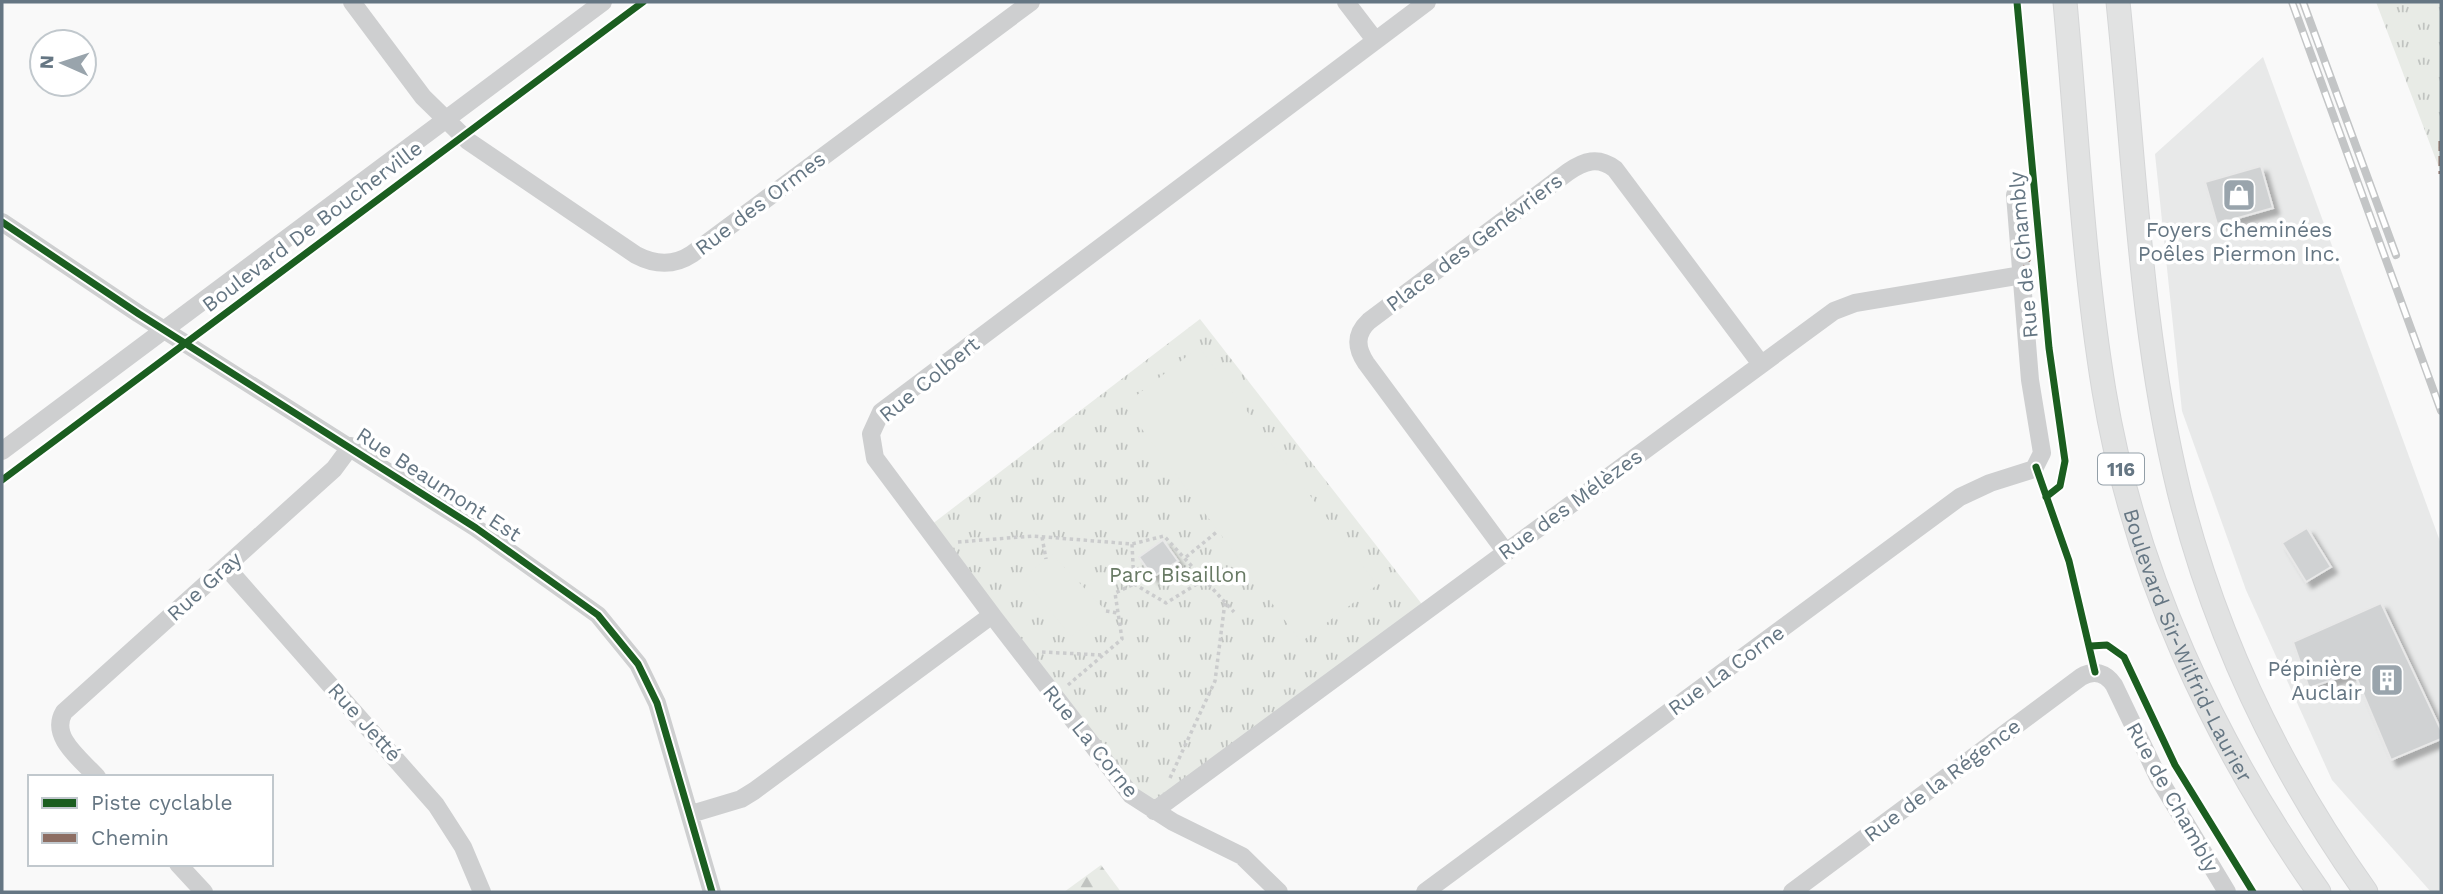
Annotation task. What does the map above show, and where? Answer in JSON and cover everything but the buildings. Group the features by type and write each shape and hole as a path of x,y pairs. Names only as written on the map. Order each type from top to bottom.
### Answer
{"main road":[{"name":"Boulevard Sir-Wilfrid-Laurier","path":"2065,2 2100,361 2112,430 2132,512 2167,615 2205,702 2256,798 2319,892"},
{"name":"Boulevard Sir-Wilfrid-Laurier","path":"2118,2 2153,349 2169,443 2193,541 2231,648 2280,753 2326,834 2366,892"}],"street":[{"name":"Rue des Ormes","path":"352,2 423,97 468,141 636,255 655,262 674,262 696,251 1031,2"},
{"name":"Boulevard De Boucherville","path":"2,452 603,2"},
{"path":"1346,2 1375,40"},
{"name":"Rue Colbert","path":"992,615 875,458 871,434 881,412 1427,2"},
{"name":"Place des Genévriers","path":"1505,551 1366,363 1358,349 1358,339 1369,321 1568,172 1590,160 1601,161 1615,169 1761,364"},
{"name":"Rue de Chambly","path":"2015,195 2030,380 2042,453 2036,467"},
{"name":"Rue Beaumont Est","path":"2,222 164,330 351,446 560,586 608,625 638,664 654,697 691,814 712,892"},
{"name":"Rue des Mélèzes","path":"1154,811 1428,612 1505,551 1828,315 1847,305 2022,275"},
{"name":"Rue Gray","path":"95,775 62,738 59,725 67,709 334,469 351,446"},
{"name":"Rue La Corne","path":"1425,892 1960,497 1990,483 2030,472 2036,467"},
{"name":"Rue Jetté","path":"226,567 436,805 463,847 482,892"},
{"path":"691,814 741,799 754,791 992,615"},
{"name":"Rue La Corne","path":"992,615 1131,795 1154,811 1242,856 1279,892"},
{"name":"Rue de Chambly","path":"2095,672 2108,677 2115,685 2165,790 2227,892"},
{"name":"Rue de la Régence","path":"1792,892 2081,677 2095,672"},
{"path":"180,866 204,892"}],"path":[{"path":"1186,557 1219,531"},
{"path":"939,543 1042,537 1132,544 1164,536 1234,612"},
{"path":"1042,537 1046,559"},
{"path":"1132,544 1135,584"},
{"path":"1135,584 1166,603 1205,579"},
{"path":"1054,697 1122,639 1115,593 1135,584"},
{"path":"1154,811 1215,681 1225,601"},
{"path":"1106,611 1118,613"},
{"path":"1019,651 1103,656"}],"shaded area":[{"path":"2263,57 2441,544 2441,892 2431,892 2332,780 2246,590 2182,411 2155,154"}],"green space":[{"path":"2376,2 2441,2 2441,173"},
{"name":"Parc Bisaillon","path":"1200,319 1428,612 1154,811 927,528"},
{"path":"1199,347 1377,585 1301,642 1124,405"},
{"path":"1052,554 1106,611 1071,636 1023,578"},
{"path":"1101,865 1121,892 1064,892"}],"railway":[{"path":"2292,2 2441,411"},
{"path":"2303,2 2396,255"}],"marked path":[{"path":"2441,141 2441,174"},
{"path":"2022,275 2031,253"}],"cycle path":[{"path":"2,480 643,2"},
{"path":"2017,2 2049,348 2065,461 2060,486 2046,497"},
{"path":"2,222 139,314 476,528 598,615 638,664 657,703 712,892"},
{"path":"2036,467 2069,561 2095,672"},
{"path":"2091,646 2107,645 2124,657 2175,765 2253,892"}],"place":[{"name":"Foyers Cheminées Poêles Piermon Inc.","path":"2239,195"},
{"name":"Pépinière Auclair","path":"2387,680"}]}
